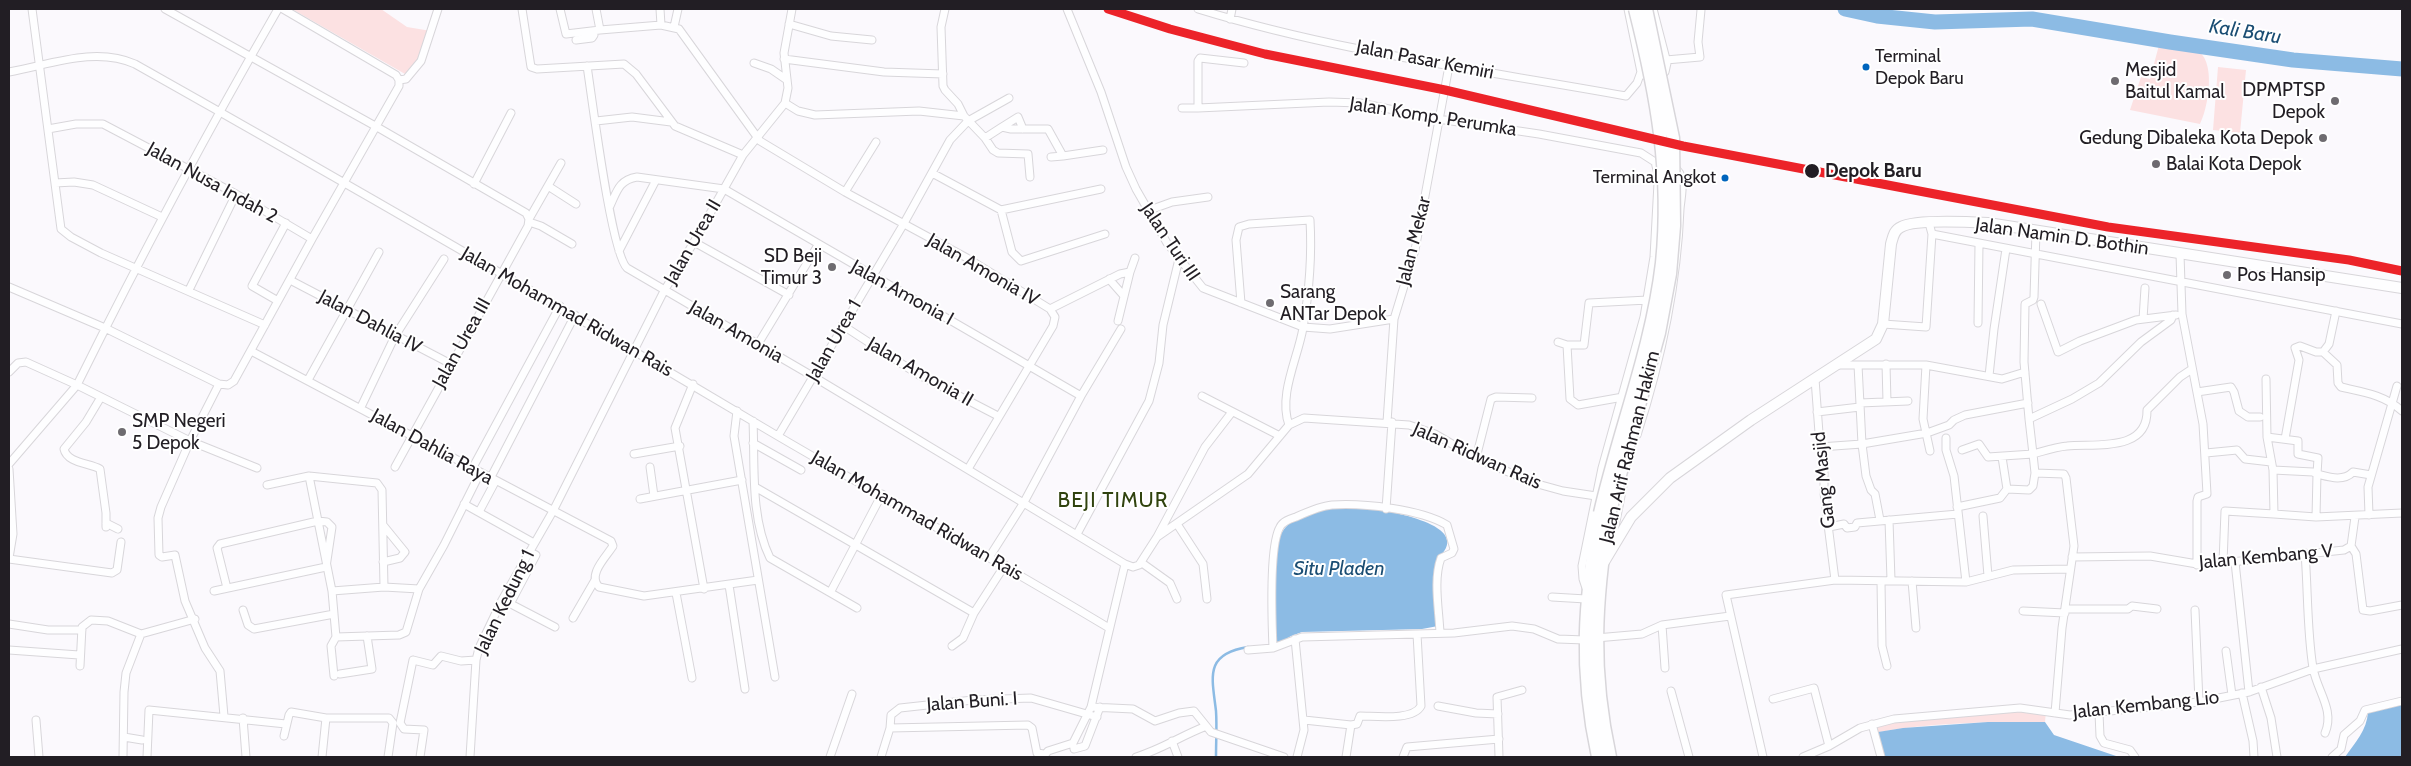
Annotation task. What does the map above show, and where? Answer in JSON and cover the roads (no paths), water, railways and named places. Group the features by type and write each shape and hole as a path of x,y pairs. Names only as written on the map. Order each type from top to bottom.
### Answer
{"highway":[{"name":"Jalan Arif Rahman Hakim","path":"1598,757 1590,723 1590,639 1587,595 1604,514 1646,344 1663,247 1665,196 1663,146 1647,57 1636,9"},
{"name":"Jalan Arif Rahman Hakim","path":"1610,757 1598,697 1590,639 1601,569 1604,514 1659,333 1670,274 1674,226 1672,138 1646,9"}],"street":[{"path":"32,9 59,220 64,232 101,253 265,325"},
{"path":"165,9 377,127 526,213 529,220 572,244"},
{"path":"9,464 77,385 135,267 219,111 278,9"},
{"path":"9,287 105,328 219,384 228,385 234,381 399,86 399,80 396,75 283,9"},
{"path":"399,80 406,79 421,61 438,9"},
{"path":"522,9 531,67 537,69 620,64 628,66 671,122 680,130 743,155"},
{"path":"560,9 566,34 660,25 674,27 684,34 757,138"},
{"path":"576,40 592,38 594,35 596,30 596,9"},
{"path":"660,9 660,25"},
{"path":"674,27 678,9"},
{"path":"792,9 784,59 787,80 787,104 798,111 815,115 919,111 966,118"},
{"path":"945,9 941,27 943,86 958,104 966,118 985,138 993,150 998,153 1028,154 1030,177"},
{"name":"Jalan Turi III","path":"1067,9 1101,92 1126,167 1147,211 1179,260 1203,288 1303,327 1330,330 1394,319"},
{"name":"Jalan Pasar Kemiri","path":"1198,9 1280,33 1449,66 1626,96 1637,83 1641,72"},
{"path":"1230,19 1232,9"},
{"path":"1628,9 1641,72 1646,77 1660,75 1666,69 1666,60 1653,9"},
{"path":"1666,60 1700,57 1698,42 1701,10"},
{"path":"789,24 831,36 872,40"},
{"name":"Jalan Mohammad Ridwan Rais","path":"9,72 86,57 114,57 135,64 576,315 778,436 990,556 1109,628"},
{"path":"1198,108 1198,61 1200,58 1244,62"},
{"path":"784,59 884,72 943,74"},
{"path":"754,63 771,69 787,80"},
{"name":"Jalan Amonia","path":"587,66 618,251 627,268 814,377 1125,564"},
{"name":"Jalan Mekar","path":"1386,509 1394,319 1415,250 1449,66"},
{"name":"Jalan Urea 1","path":"778,436 814,377 842,325 873,277 950,140 966,118 1009,98"},
{"name":"Jalan Komp. Perumka","path":"1182,108 1329,102 1360,103 1438,119 1641,153 1655,162 1658,174"},
{"name":"Jalan Urea II","path":"553,511 636,350 664,291 743,155 787,104"},
{"path":"474,184 511,113"},
{"path":"596,121 632,117 671,122"},
{"path":"985,138 1018,117 1023,129"},
{"name":"Jalan Nusa Indah 2","path":"48,128 76,124 103,124 236,194 312,239"},
{"path":"1002,127 1050,130 1063,156"},
{"name":"Jalan Amonia IV","path":"757,138 845,192 967,258 1050,309 1055,322 968,469"},
{"path":"845,192 876,142"},
{"path":"1051,157 1103,150"},
{"name":"Jalan Urea III","path":"395,467 561,163"},
{"name":"Jalan Arif Rahman Hakim","path":"1587,595 1582,566 1596,496 1607,446 1623,397 1648,300 1657,228 1658,174 1662,168 1673,166 1682,175 1678,255 1674,289 1664,343 1626,474 1609,553"},
{"path":"932,173 1001,210 1101,190"},
{"path":"610,208 619,185 624,181 637,177 724,189"},
{"path":"618,251 656,180"},
{"path":"55,183 86,183 162,217"},
{"path":"548,186 576,204"},
{"name":"Jalan Amonia I","path":"724,189 1081,396"},
{"path":"189,290 236,194"},
{"path":"1147,211 1172,202 1208,197"},
{"path":"1001,210 1012,252 1020,260 1105,234"},
{"path":"1157,538 1248,474 1289,425 1284,407 1303,327 1309,273 1310,220 1249,224 1239,227 1236,240 1241,303"},
{"path":"1883,324 1926,327 1932,234 1929,223"},
{"name":"Jalan Namin D. Bothin","path":"1601,569 1637,509 1670,478 1751,420 1876,339 1883,324 1893,236 1902,226 1929,223 1988,223 2402,288"},
{"path":"278,301 252,286 286,224"},
{"path":"2007,489 2029,490 2033,486 2035,473 2025,372 2025,304 2033,300 2034,297 2036,231"},
{"path":"1932,234 2402,324"},
{"path":"694,242 788,295"},
{"path":"1978,243 1978,324"},
{"path":"758,344 818,244"},
{"path":"1989,376 2006,249"},
{"path":"308,380 379,252"},
{"path":"2180,254 2179,281 2182,314 2204,424 2206,453 2207,494 2198,498 2197,501 2197,565"},
{"path":"1118,320 1135,258"},
{"path":"361,407 396,336 444,259"},
{"path":"1077,534 1149,402 1159,364 1163,325 1179,260"},
{"path":"1050,309 1109,280 1130,272"},
{"name":"Jalan Dahlia IV","path":"290,280 451,364"},
{"path":"1109,280 1124,296"},
{"path":"1649,289 1656,283 1671,285 1674,289"},
{"path":"2143,319 2145,288"},
{"path":"1558,342 1567,345 1584,345 1589,303 1648,300"},
{"path":"2040,304 2058,352 2080,341 2143,319 2182,314"},
{"path":"472,469 560,306"},
{"path":"2323,352 2329,344 2336,311"},
{"path":"479,512 493,480 576,315"},
{"path":"2029,419 2099,384 2141,342 2171,320 2173,315"},
{"name":"Jalan Amonia II","path":"842,325 919,375 998,416"},
{"path":"990,556 1023,504 1081,396 1121,329"},
{"path":"1567,345 1570,399 1574,404 1578,405 1623,397"},
{"path":"2285,439 2298,360 2296,348 2300,346 2316,352 2323,352 2336,365 2340,388 2376,395 2392,402 2402,411"},
{"name":"Jalan Dahlia Raya","path":"251,351 361,407 472,469 612,543 613,546 596,571 595,580"},
{"path":"9,372 18,363 26,362 190,441 257,468"},
{"path":"1886,364 1888,402"},
{"path":"1838,365 1926,365 2007,379 2025,372"},
{"path":"1858,365 1862,444 1866,476 1871,490 1875,494 1880,520"},
{"path":"1926,365 1923,419 1930,451"},
{"path":"1962,450 1979,444 1988,457 2002,457 2033,454 2065,446 2119,444 2140,431 2147,419 2147,410 2180,377 2192,369"},
{"name":"Gang Masjid","path":"1814,379 1820,447 1824,462 1824,493 1835,580"},
{"path":"2266,379 2268,437 2273,470 2274,514"},
{"path":"219,384 190,441 158,518 159,555 162,557 175,555 186,601 205,648 220,671 224,716"},
{"path":"692,384 675,428 688,490 704,589"},
{"path":"2369,515 2367,490 2397,386"},
{"path":"2197,392 2231,387 2239,411 2248,417 2260,417"},
{"path":"1202,396 1280,436"},
{"path":"101,397 90,417 64,449 66,455 73,459 100,469 106,525 118,529"},
{"path":"1476,458 1491,400 1496,397 1532,398"},
{"path":"1817,412 1860,405 1908,401"},
{"path":"1820,447 1862,444 1926,434 1949,425 1954,420 1965,415 2028,403"},
{"path":"737,411 734,436 775,677"},
{"path":"1074,750 1091,707 1125,564 1133,567 1142,563 1205,447 1232,412"},
{"name":"Jalan Ridwan Rais","path":"1289,425 1310,418 1390,422 1409,425 1435,434 1476,458 1549,488 1596,496"},
{"path":"753,420 755,487 761,529 770,558 857,608"},
{"path":"2268,437 2298,441 2298,454 2318,458 2316,517"},
{"path":"1946,438 1946,450 1954,476 1966,582"},
{"path":"754,443 801,470"},
{"path":"634,454 680,446"},
{"path":"2206,453 2237,450 2245,459 2271,462"},
{"path":"1828,527 1844,524 1847,528 1855,527 1857,523 1957,510 2000,498 2007,489 2002,457"},
{"path":"650,467 654,496"},
{"path":"9,469 13,534 9,559 112,573 117,570 121,542"},
{"path":"2273,470 2313,472 2333,478 2344,478 2353,472 2371,475"},
{"path":"2035,473 2060,472 2064,474 2074,546 2065,611 2055,713"},
{"path":"336,637 400,635 406,632 419,589 480,473"},
{"path":"309,476 332,591 336,637 331,646 337,675 372,669 367,636"},
{"path":"267,485 309,476 376,483 382,490 384,587"},
{"path":"640,499 742,480"},
{"path":"755,487 974,613"},
{"path":"830,591 856,546 882,494"},
{"path":"464,504 534,543"},
{"path":"1273,645 1276,538 1283,523 1303,513 1332,505 1386,509 1424,516 1448,527 1454,549 1452,553 1441,558 1438,574 1440,633"},
{"name":"Jalan Kedung 1","path":"470,757 476,660 479,648 502,600 553,511"},
{"path":"2223,563 2225,511 2316,517 2402,514"},
{"path":"1983,516 1988,576"},
{"name":"Jalan Kembang V","path":"2072,557 2150,556 2197,565 2344,550 2351,546 2355,516"},
{"path":"1889,520 1891,580"},
{"path":"227,588 217,548 220,544 318,521 330,523 332,527 326,567"},
{"path":"1177,524 1203,564 1207,599"},
{"path":"383,526 405,552 400,558 383,562"},
{"path":"2351,546 2356,554 2363,610 2370,611 2402,605"},
{"path":"510,604 536,555 529,552"},
{"path":"2306,553 2313,669 2328,714 2329,725 2325,734"},
{"path":"2235,562 2245,692 2254,757"},
{"path":"1142,563 1170,584 1177,599"},
{"path":"952,646 963,638 974,613 1005,565"},
{"path":"214,591 326,567"},
{"path":"1763,757 1726,595 1835,580 1966,582 2014,570 2070,569"},
{"path":"574,618 595,580 600,587 639,596 676,593 758,580"},
{"path":"1881,581 1882,646 1887,666"},
{"path":"1912,581 1916,628"},
{"path":"728,585 745,689"},
{"path":"332,591 384,587 419,589"},
{"path":"676,593 692,678"},
{"path":"1552,597 1587,595"},
{"path":"502,600 555,627"},
{"path":"2023,611 2128,610 2132,606 2157,609"},
{"path":"243,610 248,625 254,629 334,614"},
{"path":"2195,610 2198,702"},
{"path":"1248,650 1295,639 1440,633 1520,627 1534,629 1558,639 1590,639 1642,634 1662,625 1730,616"},
{"path":"80,666 82,630 86,622 101,620 141,634 194,619"},
{"path":"9,624 48,630 82,630"},
{"path":"1662,625 1665,668"},
{"path":"123,757 123,700 126,673 141,634"},
{"path":"1304,720 1351,725 1357,724 1360,716 1408,715 1419,710 1421,706 1417,634"},
{"path":"1295,639 1304,720 1304,735 1297,757"},
{"name":"Jalan Kembang Lio","path":"1803,757 1830,746 1872,724 1894,719 2020,708 2070,715 2198,702 2232,696 2313,669 2402,649"},
{"path":"9,650 80,655"},
{"path":"2226,651 2232,696"},
{"path":"420,757 424,730 404,729 400,723 412,660 434,666 440,656 461,661 476,660"},
{"path":"2262,687 2271,718 2277,757"},
{"path":"1774,699 1814,688 1830,746"},
{"path":"1499,757 1497,697 1522,690"},
{"path":"1671,691 1689,757"},
{"path":"830,757 852,694"},
{"name":"Jalan Buni. I","path":"881,757 890,728 891,715 900,708 973,700 1031,698 1097,717"},
{"path":"2332,757 2341,749 2342,740 2347,731 2360,721 2365,710 2402,701"},
{"path":"1438,706 1476,713 1498,714"},
{"path":"1091,707 1136,710 1155,721 1191,710 1199,717 1204,727 1211,732 1271,755 1284,757"},
{"path":"890,728 1028,725 1032,728 1034,750 1043,756 1085,746 1100,707"},
{"path":"147,757 149,710 224,716 286,724"},
{"path":"284,736 286,724 292,712 326,718 390,718 393,723 388,757"},
{"path":"2099,713 2100,736 2104,743 2130,750 2135,757"},
{"path":"243,718 246,757"},
{"path":"322,757 326,718"},
{"path":"36,720 39,757"},
{"path":"1872,724 1881,757"},
{"path":"1346,757 1351,725"},
{"path":"1136,757 1156,751 1172,741 1204,727"},
{"path":"124,736 142,740"},
{"path":"1403,757 1405,747 1499,739"},
{"path":"1172,741 1178,757"}],"water":[{"name":"Situ Pladen","path":"1330,508 1365,508 1405,515 1435,526 1444,534 1447,543 1442,554 1438,626 1422,629 1302,632 1276,645 1274,567 1280,538 1285,528 1295,520"},
{"path":"2402,705 2402,757 2345,757 2363,730 2368,712"},
{"path":"1988,722 2045,722 2054,735 2119,757 1883,757 1877,736 1878,732 1903,728"}],"waterway":[{"name":"Kali Baru","path":"1845,9 1877,16 1935,22 2032,19 2293,60 2402,69"},
{"path":"1216,757 1214,669 1217,661 1224,655 1234,650 1248,647"}],"place":[{"name":"Terminal Depok Baru","path":"1866,67"},
{"name":"Mesjid Baitul Kamal","path":"2115,81"},
{"name":"DPMPTSP Depok","path":"2335,101"},
{"name":"Gedung Dibaleka Kota Depok","path":"2323,138"},
{"name":"Balai Kota Depok","path":"2156,164"},
{"name":"Depok Baru","path":"1812,171"},
{"name":"Terminal Angkot","path":"1725,178"},
{"name":"SD Beji Timur 3","path":"832,267"},
{"name":"Pos Hansip","path":"2227,275"},
{"name":"Sarang ANTar Depok","path":"1270,303"},
{"name":"SMP Negeri 5 Depok","path":"122,432"}],"district":[{"name":"BEJI TIMUR","path":"1113,501"}]}
